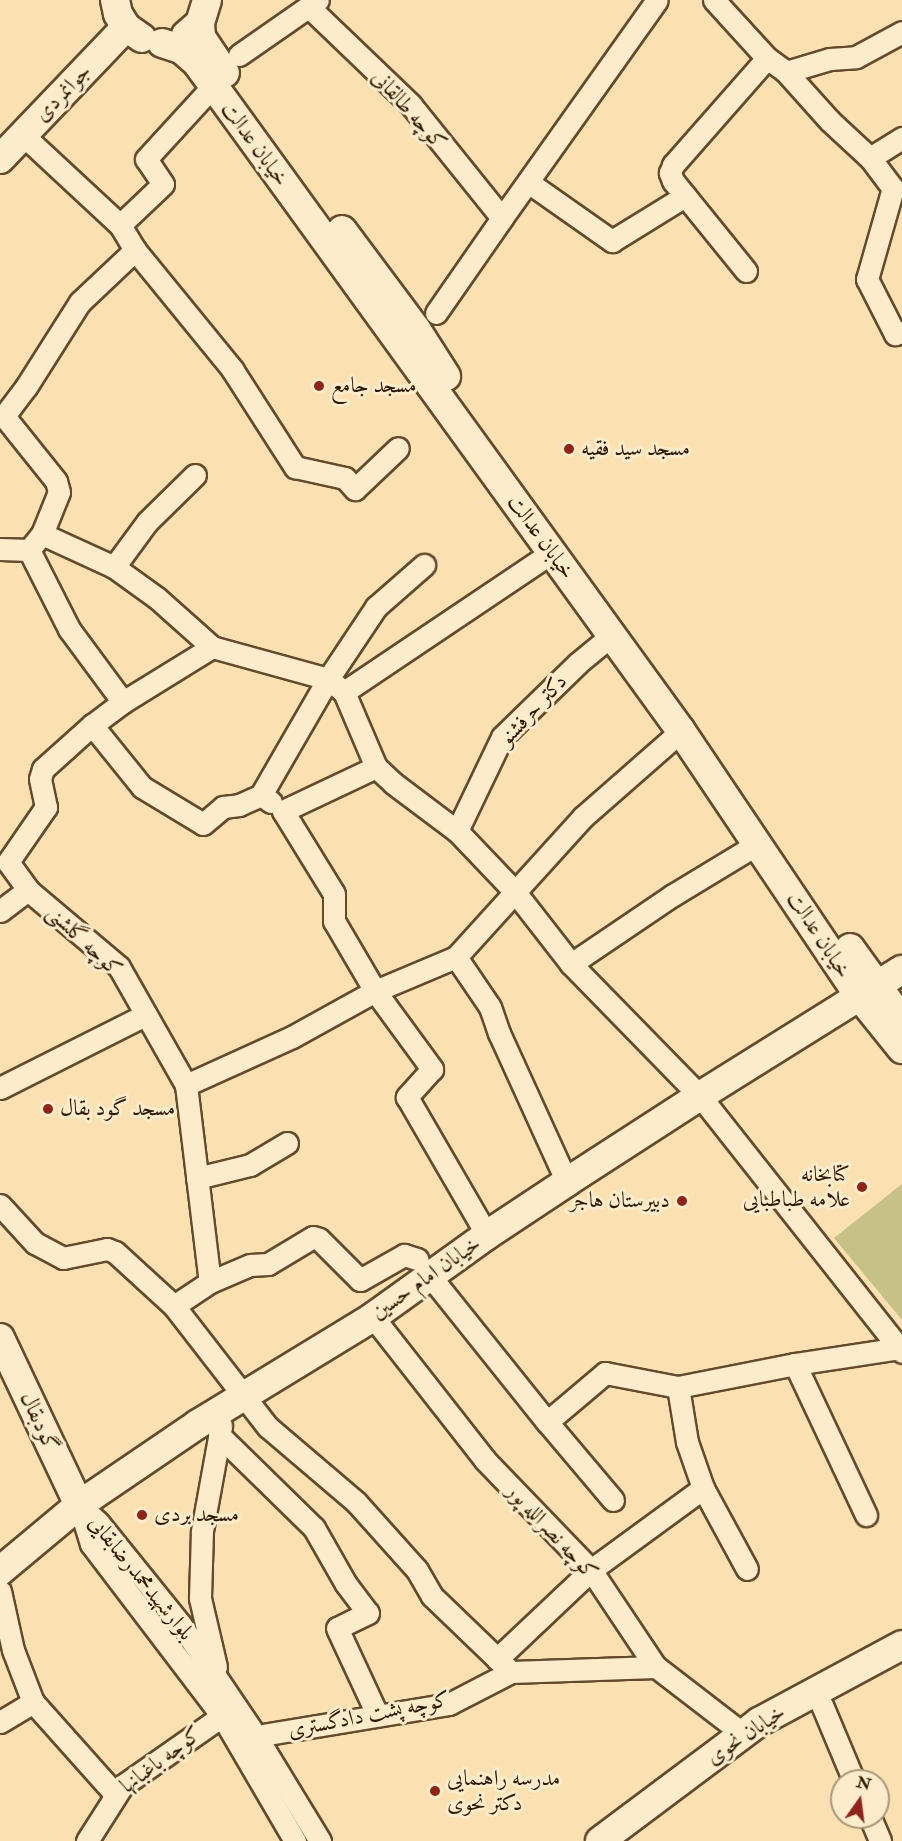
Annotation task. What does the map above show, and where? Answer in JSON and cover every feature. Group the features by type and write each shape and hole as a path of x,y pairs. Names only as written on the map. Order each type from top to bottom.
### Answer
{"main road":[{"path":"115,0 118,14 126,27"},
{"path":"162,43 176,40 190,33 204,11"},
{"name":"خیابان عدالت","path":"204,11 201,37 208,52 416,329 479,429 869,992 902,1049"},
{"name":"خیابان عدالت","path":"126,27 149,41 181,49 197,63 612,635 759,843 869,992 902,1020"},
{"name":"جوانمردی","path":"0,159 126,27"},
{"name":"خیابان امام حسین","path":"0,1571 79,1505 229,1414 373,1317 424,1268 487,1235 700,1096 902,970"},
{"name":"گودبقال","path":"0,1338 79,1505"},
{"name":"خیابان نحوی","path":"600,1841 742,1733 902,1645"},
{"name":"خیابان نحوی","path":"629,1841 772,1731 902,1662"}],"street":[{"path":"436,313 657,0"},
{"path":"714,0 767,58 786,72 830,121 870,158 893,188 867,279 895,334 902,332"},
{"path":"239,55 314,4"},
{"name":"کوچه طالقانی","path":"314,4 411,105 502,218"},
{"path":"786,72 830,59 856,57 902,32"},
{"path":"746,271 673,181 670,173 673,165 767,58"},
{"path":"120,225 163,184 146,159 213,86"},
{"path":"23,135 120,225 135,250 232,369 295,468 345,478 355,489 398,448"},
{"path":"870,158 902,138"},
{"path":"528,182 612,241 685,195"},
{"path":"123,702 69,629 36,542 59,492 59,485 2,417 26,387 80,302 135,250"},
{"path":"114,567 147,522 195,475"},
{"path":"0,549 36,542 114,567 157,598 212,647 336,685 376,766 393,783 457,831 515,892 572,964 700,1096 901,1350"},
{"path":"336,685 552,552"},
{"path":"92,725 142,788 203,824 217,809 239,805 261,795 336,685 376,607 424,565"},
{"name":"دکتر حرفشنو","path":"457,831 502,737 578,663 612,635"},
{"name":"کوچه گلشنی","path":"210,1282 186,1085 119,967 28,890 4,863 46,807 40,779 43,769 92,725 123,702 212,647"},
{"path":"186,1085 292,1037 375,991 456,957 583,817 681,731"},
{"path":"283,811 376,766"},
{"path":"261,795 283,811 334,894 334,921 375,991 432,1069 407,1096 487,1235"},
{"path":"572,964 673,895 759,843"},
{"path":"0,911 28,890"},
{"path":"456,957 490,1007 499,1033 567,1182"},
{"path":"0,1088 145,1015"},
{"path":"197,1178 250,1165 287,1143"},
{"path":"0,1205 35,1243 63,1258 107,1249 115,1252 174,1306 229,1414 314,1528 346,1584 368,1613 338,1628 377,1714"},
{"path":"174,1306 210,1282 250,1265 268,1264 313,1237 319,1239 360,1280 404,1255 424,1268 547,1422 613,1500"},
{"name":"کوچه نصرالله پور","path":"373,1317 485,1460 591,1570 656,1667 742,1733"},
{"path":"547,1422 605,1373 678,1387 795,1364 901,1350"},
{"path":"795,1364 866,1515"},
{"path":"678,1387 687,1442 702,1488 747,1569"},
{"path":"229,1414 268,1427 356,1502 417,1570 432,1596 504,1666 591,1570 702,1488"},
{"path":"219,1679 200,1598 202,1531 229,1414"},
{"name":"بلوارشهیدمحمدرضابقایی","path":"79,1505 98,1522 181,1624 256,1736 320,1841"},
{"name":"بلوارشهیدمحمدرضابقایی","path":"79,1505 91,1544 222,1716 295,1841"},
{"path":"0,1591 13,1650 33,1702 115,1794"},
{"name":"کوچه پشت دادگستری","path":"256,1736 377,1714 449,1704 504,1666 656,1667"},
{"path":"0,1722 33,1702"},
{"path":"822,1705 849,1769"},
{"name":"کوچه باغبانها","path":"87,1841 122,1786 222,1716"}],"shaded area":[{"path":"902,1184 902,1320 834,1238"}],"place":[{"name":"مسجد جامع","path":"319,386"},
{"name":"مسجد سید فقیه","path":"569,449"},
{"name":"مسجد گود بقال","path":"48,1109"},
{"name":"کتابخانه علامه طباطبایی","path":"862,1187"},
{"name":"دبیرستان هاجر","path":"682,1201"},
{"name":"مسجد بردی","path":"142,1515"},
{"name":"مدرسه راهنمایی دکتر نحوی","path":"435,1791"}]}
